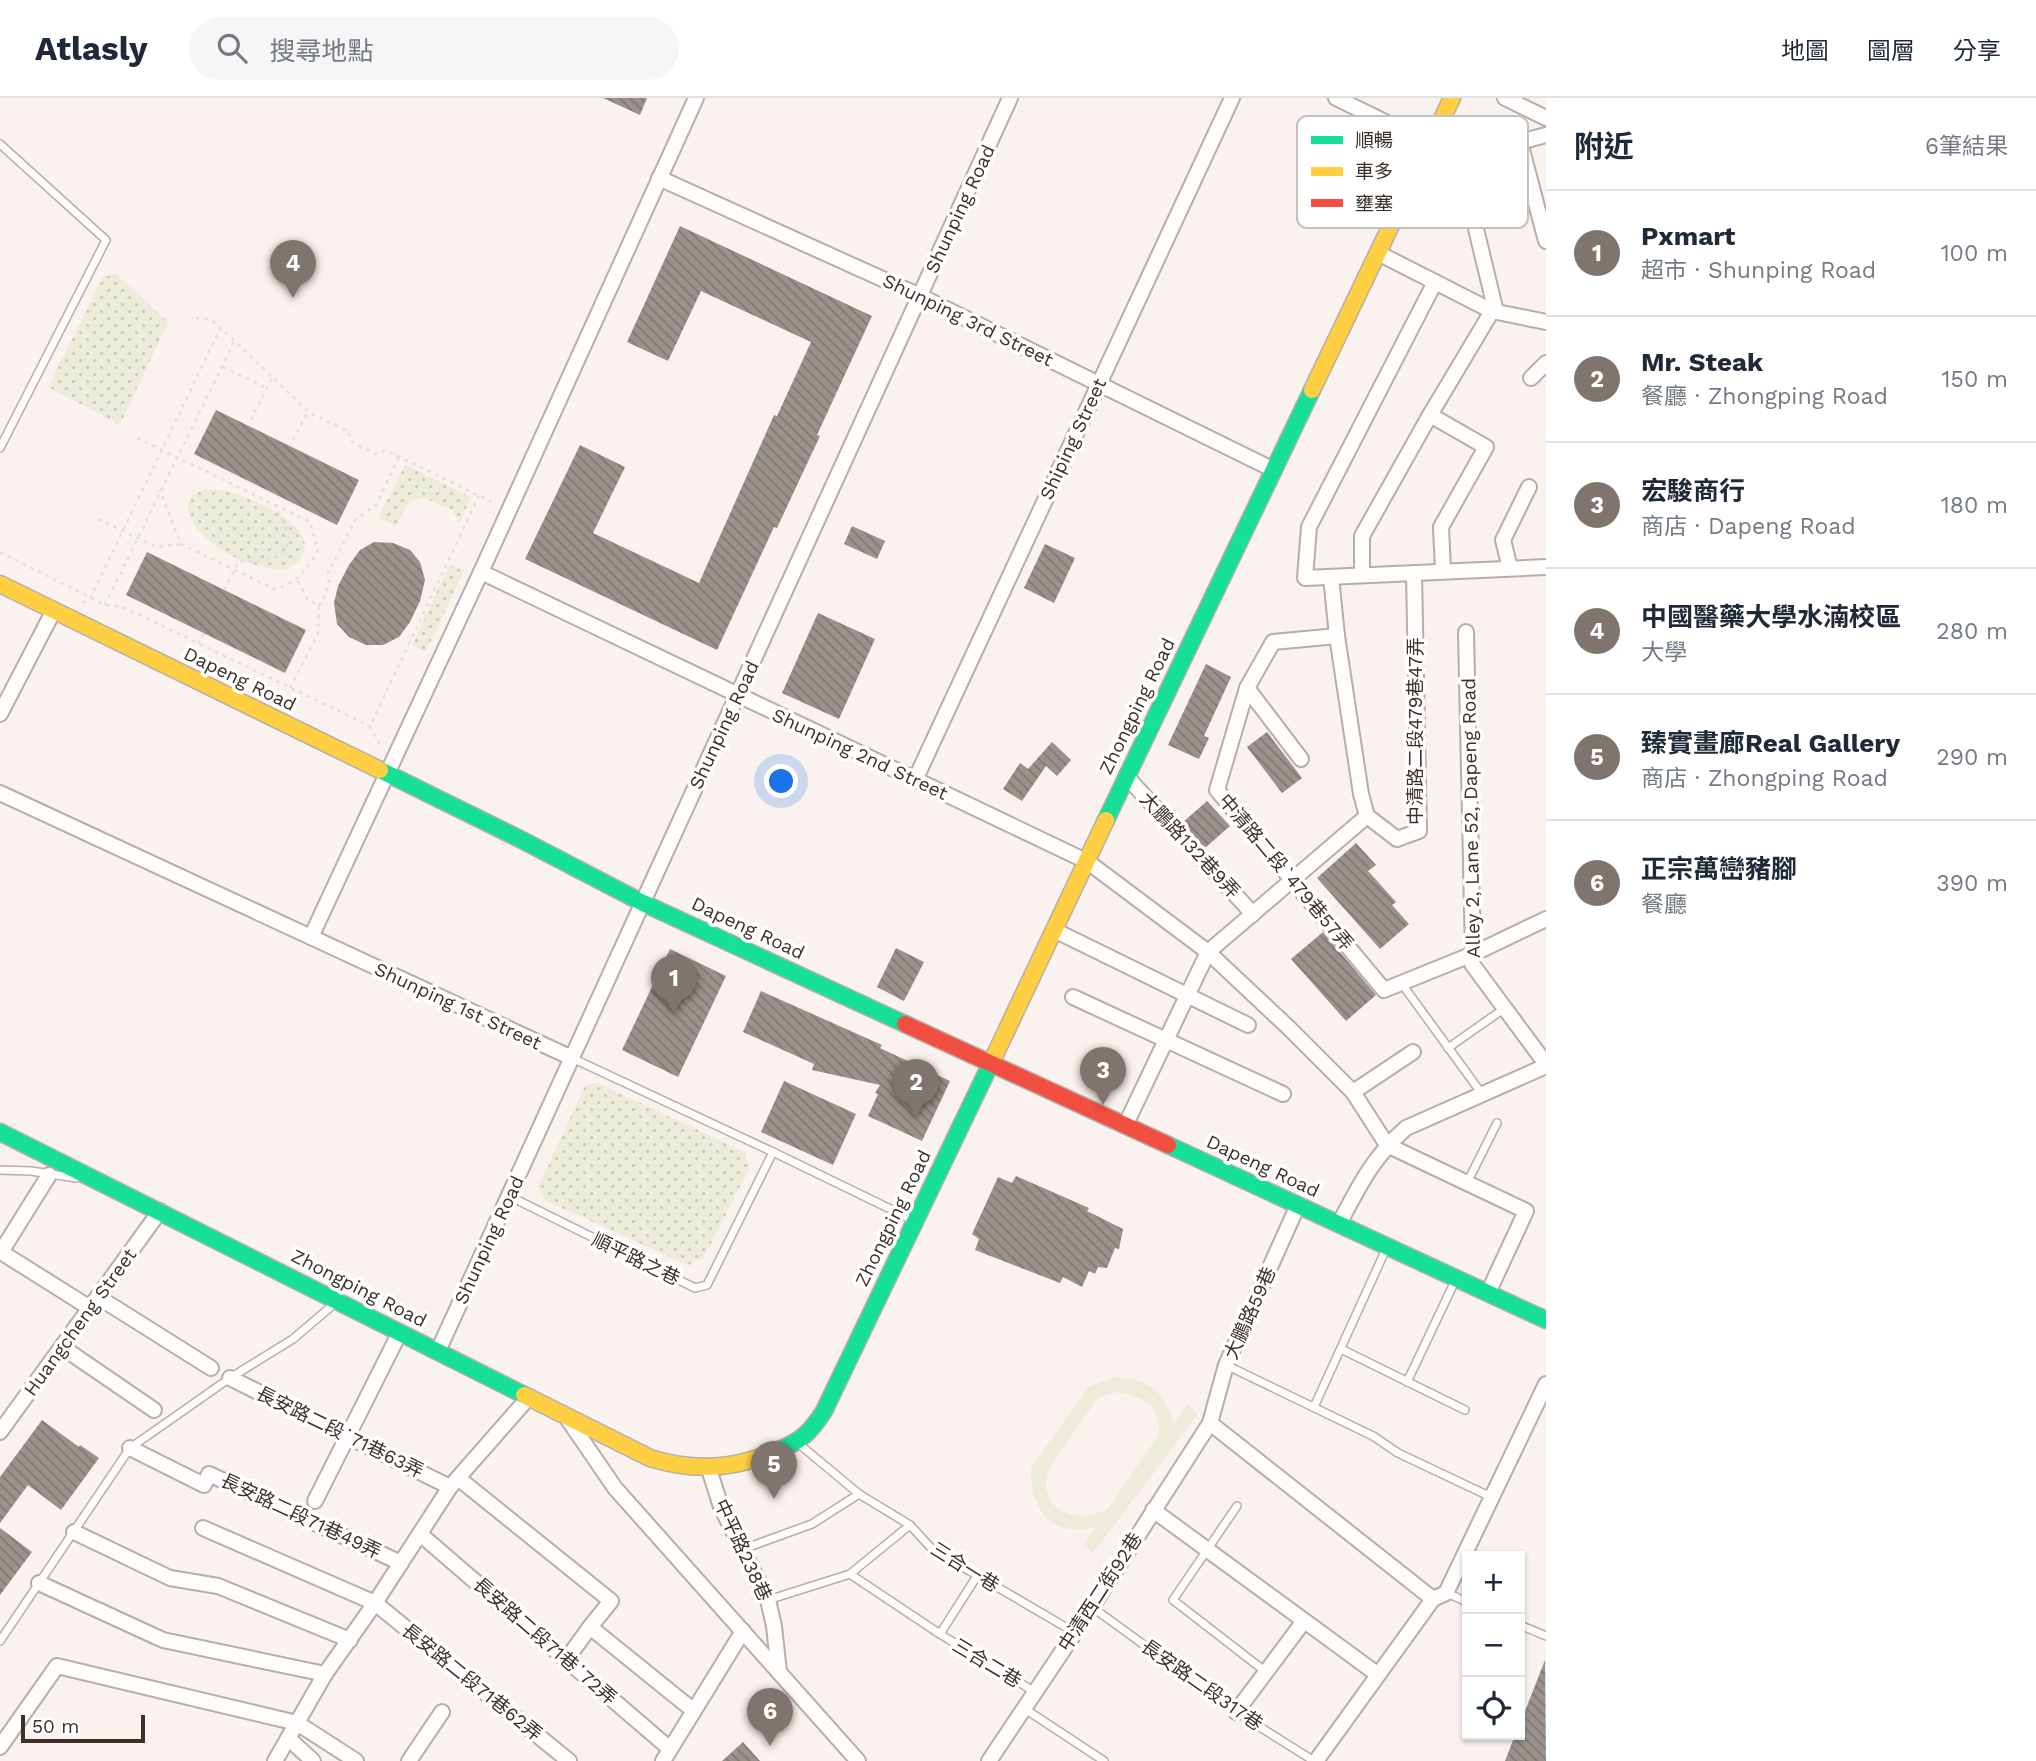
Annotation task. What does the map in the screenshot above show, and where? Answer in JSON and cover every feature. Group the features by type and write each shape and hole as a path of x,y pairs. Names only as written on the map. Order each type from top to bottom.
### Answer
{"street":[{"path":"311,937 481,572 696,98"},
{"name":"Shunping Road","path":"438,1351 1010,98"},
{"name":"Shiping Street","path":"915,780 1232,98"},
{"path":"1336,98 1373,116"},
{"name":"Zhongping Road","path":"1443,116 1452,98"},
{"path":"1505,98 1546,118"},
{"path":"1528,140 1546,135"},
{"path":"1528,172 1546,241"},
{"name":"Shunping 3rd Street","path":"659,178 920,296 1274,470"},
{"name":"Zhongping Road","path":"0,1132 650,1458 685,1468 709,1469 755,1461 797,1442 824,1411 1389,228"},
{"path":"1362,575 1362,537 1430,415 1494,312 1475,228"},
{"path":"1377,253 1494,312 1546,323"},
{"path":"1435,282 1309,527 1305,578 1546,566"},
{"path":"1531,378 1546,363"},
{"path":"1430,415 1486,447 1441,527 1443,571"},
{"path":"1510,568 1503,540 1529,487"},
{"name":"Shunping 2nd Street","path":"481,572 1088,862 1209,952 1353,1092 1387,1144"},
{"name":"中清路二段479巷47弄","path":"1367,816 1397,839 1419,831 1414,573"},
{"path":"1125,1126 1209,952 1367,816 1361,794 1337,636 1332,577"},
{"name":"Dapeng Road","path":"0,584 520,839 643,903 1546,1320"},
{"path":"0,713 54,610"},
{"name":"Alley 2, Lane 52, Dapeng Road","path":"1466,632 1474,954 1472,964 1546,1065"},
{"name":"中清路二段ˋ479巷57弄","path":"1337,636 1273,642 1247,688 1217,790 1384,990 1402,984"},
{"path":"1247,688 1301,759"},
{"name":"大鵬路132巷9弄","path":"1126,776 1253,914"},
{"name":"Shunping 1st Street","path":"0,793 572,1058"},
{"path":"1402,984 1474,954 1546,919"},
{"path":"1054,930 1248,1025"},
{"path":"1073,997 1283,1094"},
{"path":"1353,1092 1413,1052"},
{"path":"1339,1224 1370,1167 1387,1144 1406,1128 1546,1065"},
{"path":"1387,1144 1526,1211 1488,1293"},
{"path":"49,1175 1,1252 211,1368"},
{"name":"大鵬路59巷","path":"1210,1423 1226,1365 1298,1205"},
{"name":"Huangcheng Street","path":"0,1432 160,1212"},
{"path":"315,1501 400,1332"},
{"path":"62,1347 154,1410"},
{"name":"長安路二段˙71巷63弄","path":"230,1378 347,1436 454,1482 611,1601 590,1627"},
{"path":"1315,1761 1377,1674 1440,1596 1492,1498 1546,1384"},
{"path":"275,1761 325,1674 454,1482 529,1397"},
{"path":"566,1416 615,1488 858,1761"},
{"path":"1210,1423 1440,1596"},
{"name":"中清西二街92巷","path":"989,1761 1210,1423"},
{"name":"長安路二段71巷49弄","path":"130,1448 204,1485 209,1474 401,1563"},
{"name":"中平路238巷","path":"709,1469 721,1507 768,1600 779,1672"},
{"path":"1153,1510 1377,1674"},
{"name":"長安路二段71巷62弄","path":"204,1528 375,1603 569,1761"},
{"path":"74,1532 170,1578 218,1586 350,1640"},
{"name":"長安路二段71巷˙72弄","path":"420,1534 566,1660 667,1755"},
{"path":"39,1583 163,1640 325,1674"},
{"path":"1236,1712 1304,1621"},
{"path":"566,1660 590,1627 694,1711"},
{"path":"667,1755 743,1631"},
{"path":"0,1746 57,1666 297,1723 356,1761"},
{"path":"409,1761 442,1712"},
{"path":"288,1738 313,1761"}],"lane":[{"path":"0,144 106,240 0,448"},
{"path":"1402,984 1482,1094"},
{"path":"1448,1048 1505,1008"},
{"name":"Shunping 1st Street","path":"572,1058 915,1221"},
{"path":"1467,1183 1497,1123"},
{"name":"順平路之巷","path":"509,1196 695,1288 707,1285 773,1152"},
{"path":"0,1170 31,1171 101,1182"},
{"path":"1314,1407 1387,1246"},
{"path":"1407,1382 1456,1278"},
{"path":"0,1641 130,1448 230,1378 293,1339 337,1301"},
{"path":"1341,1349 1465,1410"},
{"path":"1226,1365 1373,1436 1398,1453 1492,1498"},
{"name":"三合一巷","path":"797,1442 859,1494 910,1525 932,1549 1074,1632"},
{"path":"742,1549 812,1524 859,1494"},
{"path":"1237,1506 1173,1600 1266,1672"},
{"path":"768,1600 850,1574 910,1525"},
{"name":"三合二巷","path":"850,1574 940,1634 1035,1692"},
{"name":"三合二巷","path":"940,1634 977,1576"},
{"path":"1440,1596 1462,1601"},
{"name":"長安路二段317巷","path":"1092,1607 1236,1712 1315,1761"},
{"path":"1525,1627 1546,1636"},
{"path":"1024,1708 1104,1761"}],"path":[{"path":"196,318 212,320 307,411 348,431 352,442 375,454 385,450 497,505"},
{"path":"81,604 90,597 220,329"},
{"path":"105,605 234,342"},
{"path":"222,366 267,388"},
{"path":"251,420 272,378"},
{"path":"293,440 307,411"},
{"path":"98,519 156,547 181,544 274,589 290,585 297,579 307,569 318,550 310,522 138,438"},
{"path":"290,688 318,634 319,606 329,586 328,573 355,520 376,505 400,457"},
{"path":"160,491 181,544"},
{"path":"370,726 479,496"},
{"path":"224,590 239,561 263,561 277,557 285,548 288,538 285,525 275,505"},
{"path":"0,552 105,605 123,607 370,726 380,744"},
{"path":"36,583 42,572"},
{"path":"297,579 307,598 319,606"},
{"path":"198,644 204,633"}],"green space":[{"path":"116,274 168,322 120,425 48,387 103,277"},
{"path":"405,465 471,497 459,523 453,511 425,498 413,500 406,506 396,526 378,518"},
{"path":"205,489 238,494 282,516 303,537 305,548 299,560 285,570 258,566 244,562 217,546 200,532 189,514 191,498"},
{"path":"450,564 464,570 426,652 412,645"},
{"path":"598,1083 745,1152 749,1169 703,1259 688,1265 546,1201 538,1187 585,1086"},
{"path":"1116,1377 1128,1378 1154,1389 1165,1402 1174,1423 1187,1405 1198,1414 1093,1553 1084,1545 1095,1528 1068,1529 1052,1523 1037,1502 1031,1476 1031,1468 1089,1386","holes":["1115,1392 1134,1396 1154,1410 1159,1425 1158,1436 1107,1509 1082,1516 1061,1510 1049,1497 1046,1487 1051,1465 1097,1399"]}],"building":[{"path":"603,98 647,98 640,115"},
{"path":"680,226 872,316 817,435 820,436 717,650 525,559 580,445 625,467 593,533 699,583 774,415 777,416 811,342 701,291 668,361 627,342"},
{"path":"216,410 359,480 337,525 194,454"},
{"path":"852,526 885,541 877,559 844,544"},
{"path":"374,542 393,543 410,550 420,562 425,580 420,601 410,622 399,637 383,645 366,645 349,637 337,624 334,603 338,586 349,565 360,550"},
{"path":"1045,544 1075,558 1054,603 1024,588"},
{"path":"147,552 306,630 285,673 126,595"},
{"path":"818,613 875,639 839,719 782,693"},
{"path":"1206,664 1231,677 1204,736 1209,738 1199,759 1168,745"},
{"path":"1267,732 1302,778 1282,793 1247,747"},
{"path":"1052,742 1071,760 1057,776 1046,766 1022,801 1003,789 1020,763 1028,769"},
{"path":"1207,801 1230,826 1205,848 1182,823"},
{"path":"1356,843 1376,865 1368,871 1396,902 1392,905 1409,924 1380,949 1317,878"},
{"path":"1323,932 1376,995 1346,1021 1291,959"},
{"path":"896,948 924,962 904,1001 877,987"},
{"path":"670,949 726,976 678,1077 622,1050"},
{"path":"761,991 882,1045 880,1048 950,1081 922,1141 868,1116 880,1085 812,1070 814,1064 743,1032"},
{"path":"784,1081 856,1114 833,1165 761,1132"},
{"path":"1016,1176 1089,1208 1087,1211 1123,1229 1119,1249 1115,1248 1107,1268 1098,1267 1095,1274 1089,1271 1082,1287 1063,1277 1060,1283 975,1250 979,1239 972,1234 998,1177 1012,1183"},
{"path":"42,1420 99,1458 61,1510 28,1485 0,1523 0,1477"},
{"path":"0,1528 32,1552 0,1595"},
{"path":"1545,1660 1546,1761 1505,1761 1513,1740 1525,1740 1525,1711"},
{"path":"743,1742 760,1761 722,1761"}],"traffic: fast":[{"path":"1106,820 1312,390"},
{"path":"380,770 643,903 905,1024"},
{"path":"777,1451 804,1436 824,1411 992,1061"},
{"path":"0,1132 524,1395"},
{"path":"1168,1145 1546,1320"}],"traffic: slow":[{"path":"1443,116 1452,98"},
{"path":"1312,390 1390,228"},
{"path":"0,584 380,770"},
{"path":"992,1061 1106,820"},
{"path":"524,1395 650,1458 667,1462 699,1467 730,1465 777,1451"}],"traffic: jam":[{"path":"905,1024 1168,1145"}],"place":[{"name":"中國醫藥大學水湳校區","path":"293,298"},
{"name":"Pxmart","path":"674,1013"},
{"name":"宏駿商行","path":"1103,1105"},
{"name":"Mr. Steak","path":"916,1117"},
{"name":"臻實畫廊Real Gallery","path":"774,1499"},
{"name":"正宗萬巒豬腳","path":"770,1746"}]}
